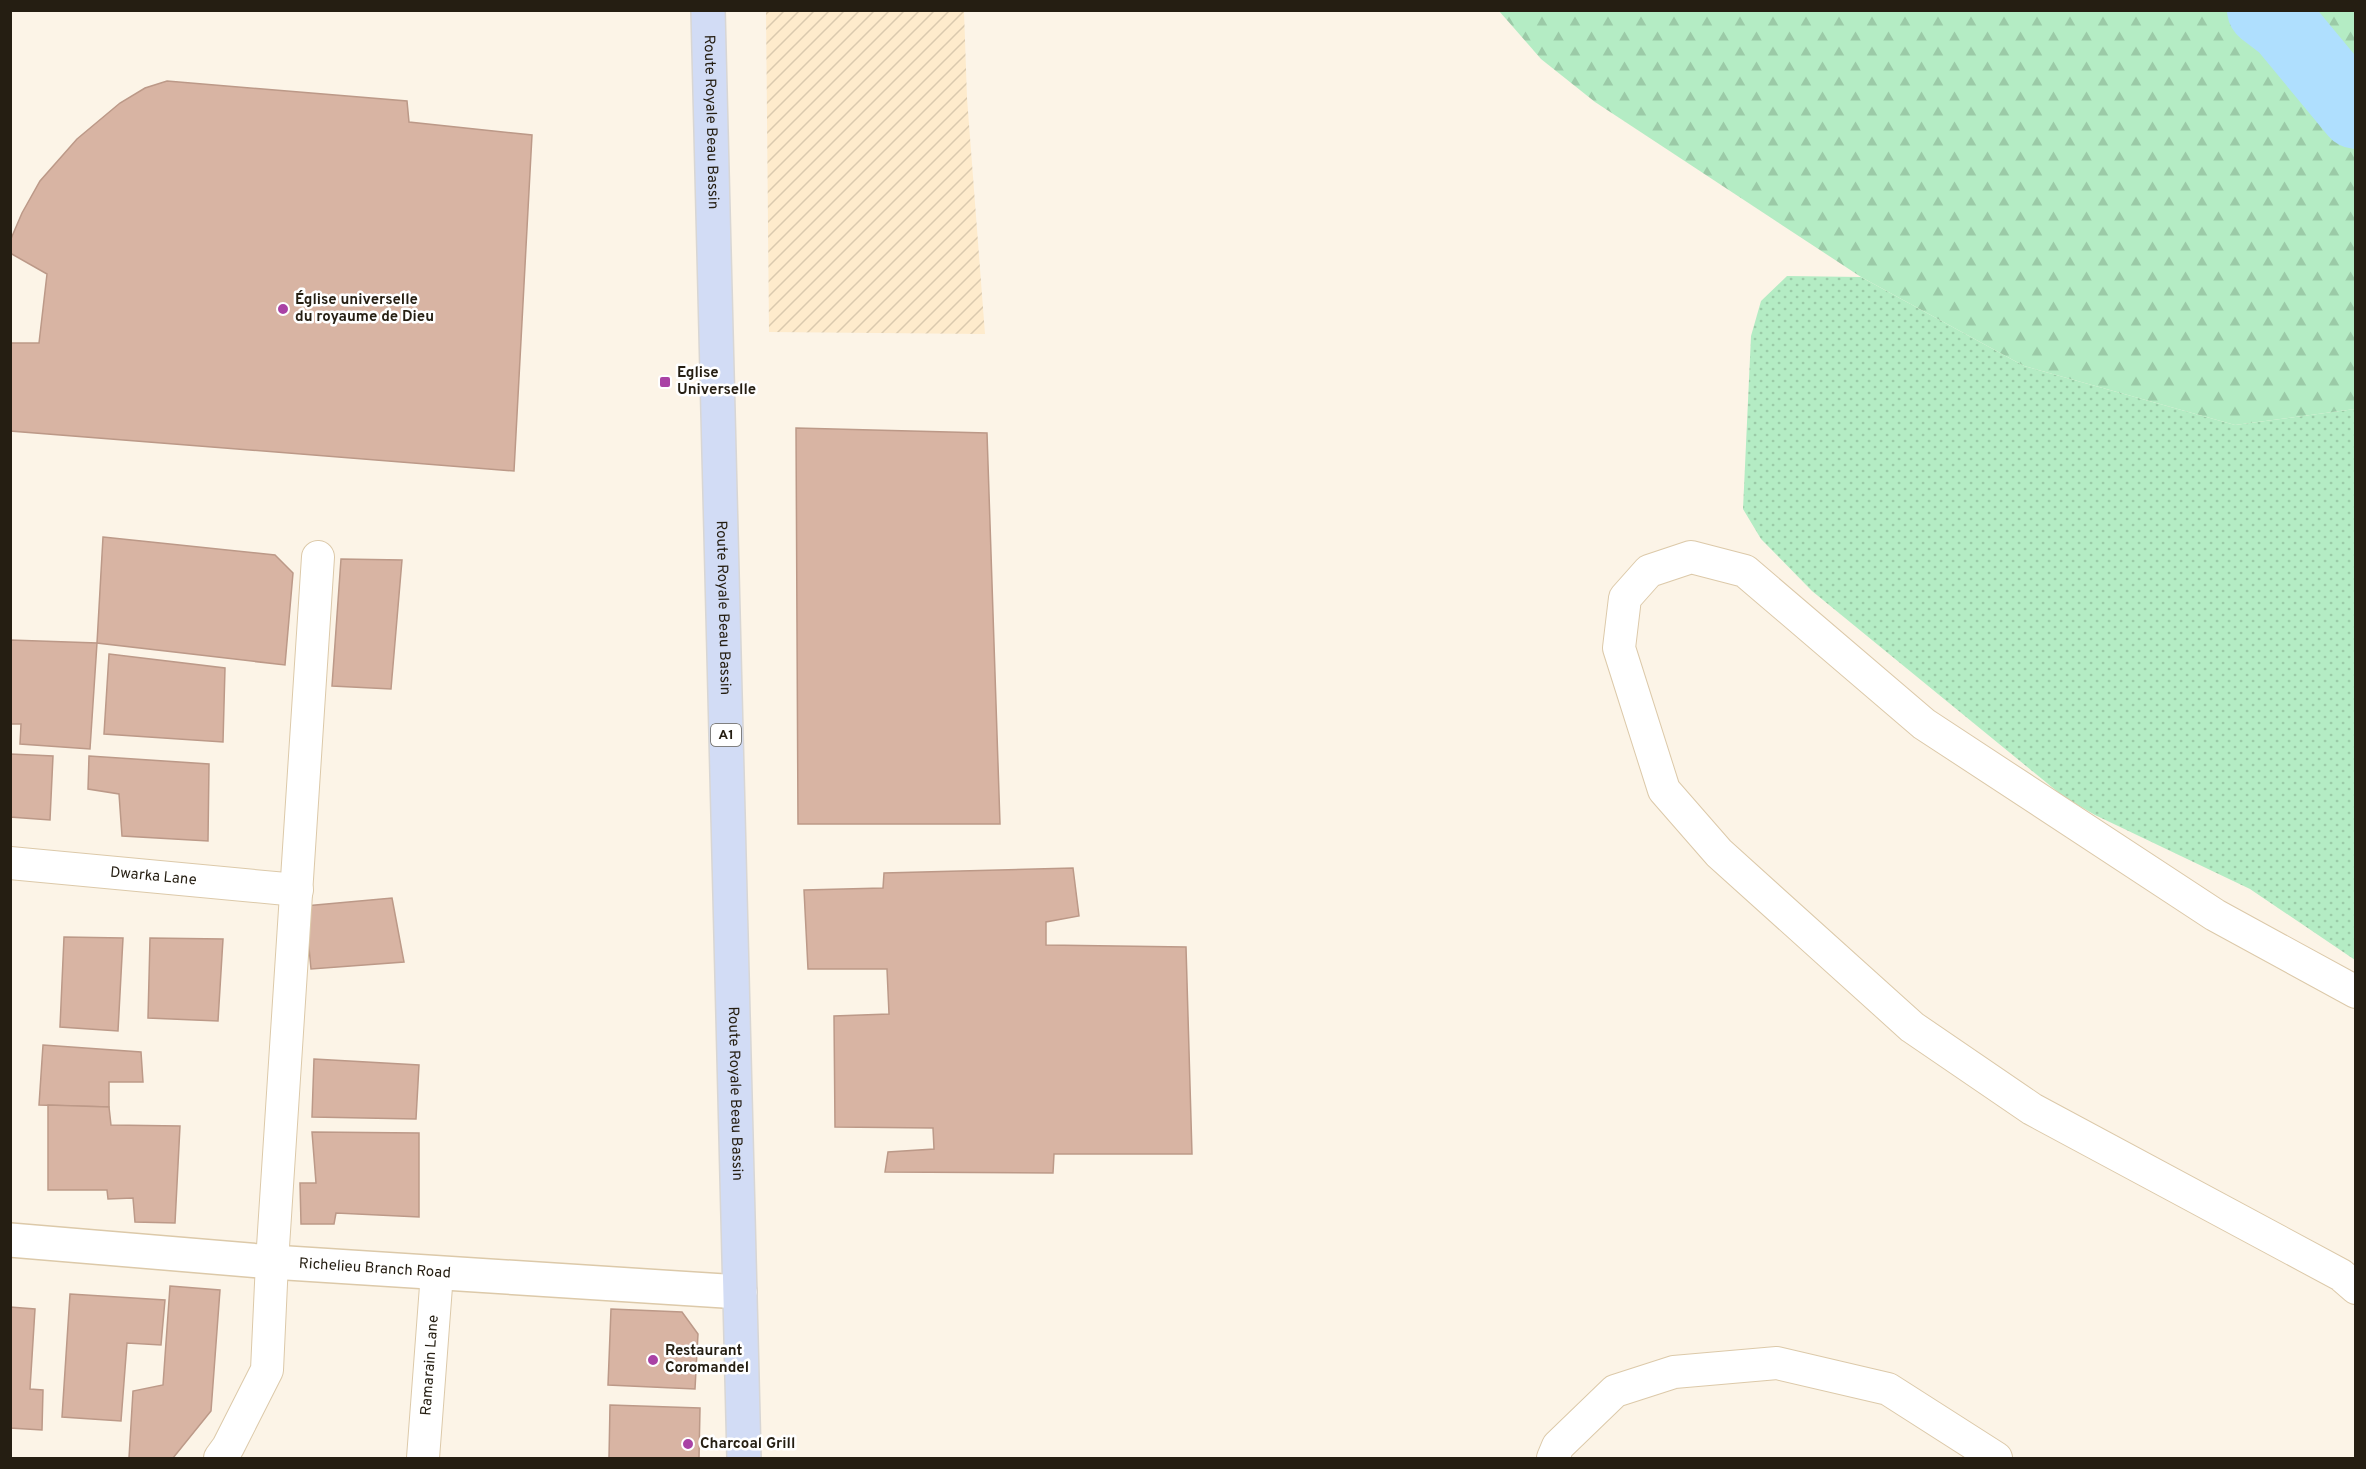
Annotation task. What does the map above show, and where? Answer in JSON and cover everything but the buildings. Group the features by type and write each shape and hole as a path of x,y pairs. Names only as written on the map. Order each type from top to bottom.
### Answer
{"main road":[{"name":"Route Royale Beau Bassin","path":"708,10 744,1458"},
{"name":"Richelieu Branch Road","path":"10,1240 272,1262 740,1292"}],"street":[{"path":"220,1458 228,1447 267,1370 318,557"},
{"path":"2355,992 2215,915 1924,724 1745,571 1691,557 1649,571 1625,598 1619,648 1664,790 1719,853 1912,1027 2032,1109 2342,1275 2355,1288"},
{"name":"Dwarka Lane","path":"10,863 297,890"},
{"name":"Ramarain Lane","path":"423,1458 437,1273"},
{"path":"1554,1458 1558,1446 1615,1391 1674,1372 1777,1364 1888,1389 1996,1458"}],"shaded area":[{"path":"766,11 964,11 967,98 985,334 769,332"}],"green space":[{"path":"1499,11 2355,11 2355,409 2235,425 2024,366 1861,277 1595,102 1541,59"},
{"path":"1787,276 1861,277 2024,366 2235,425 2355,409 2355,960 2250,889 2095,815 2064,797 1812,591 1761,539 1743,509 1751,336 1761,301"}],"waterway":[{"path":"2263,10 2284,26 2356,113"}],"place":[{"name":"Église universelle du royaume de Dieu","path":"283,309"},
{"name":"Eglise Universelle","path":"665,382"},
{"name":"Restaurant Coromandel","path":"653,1360"},
{"name":"Charcoal Grill","path":"688,1444"}]}
